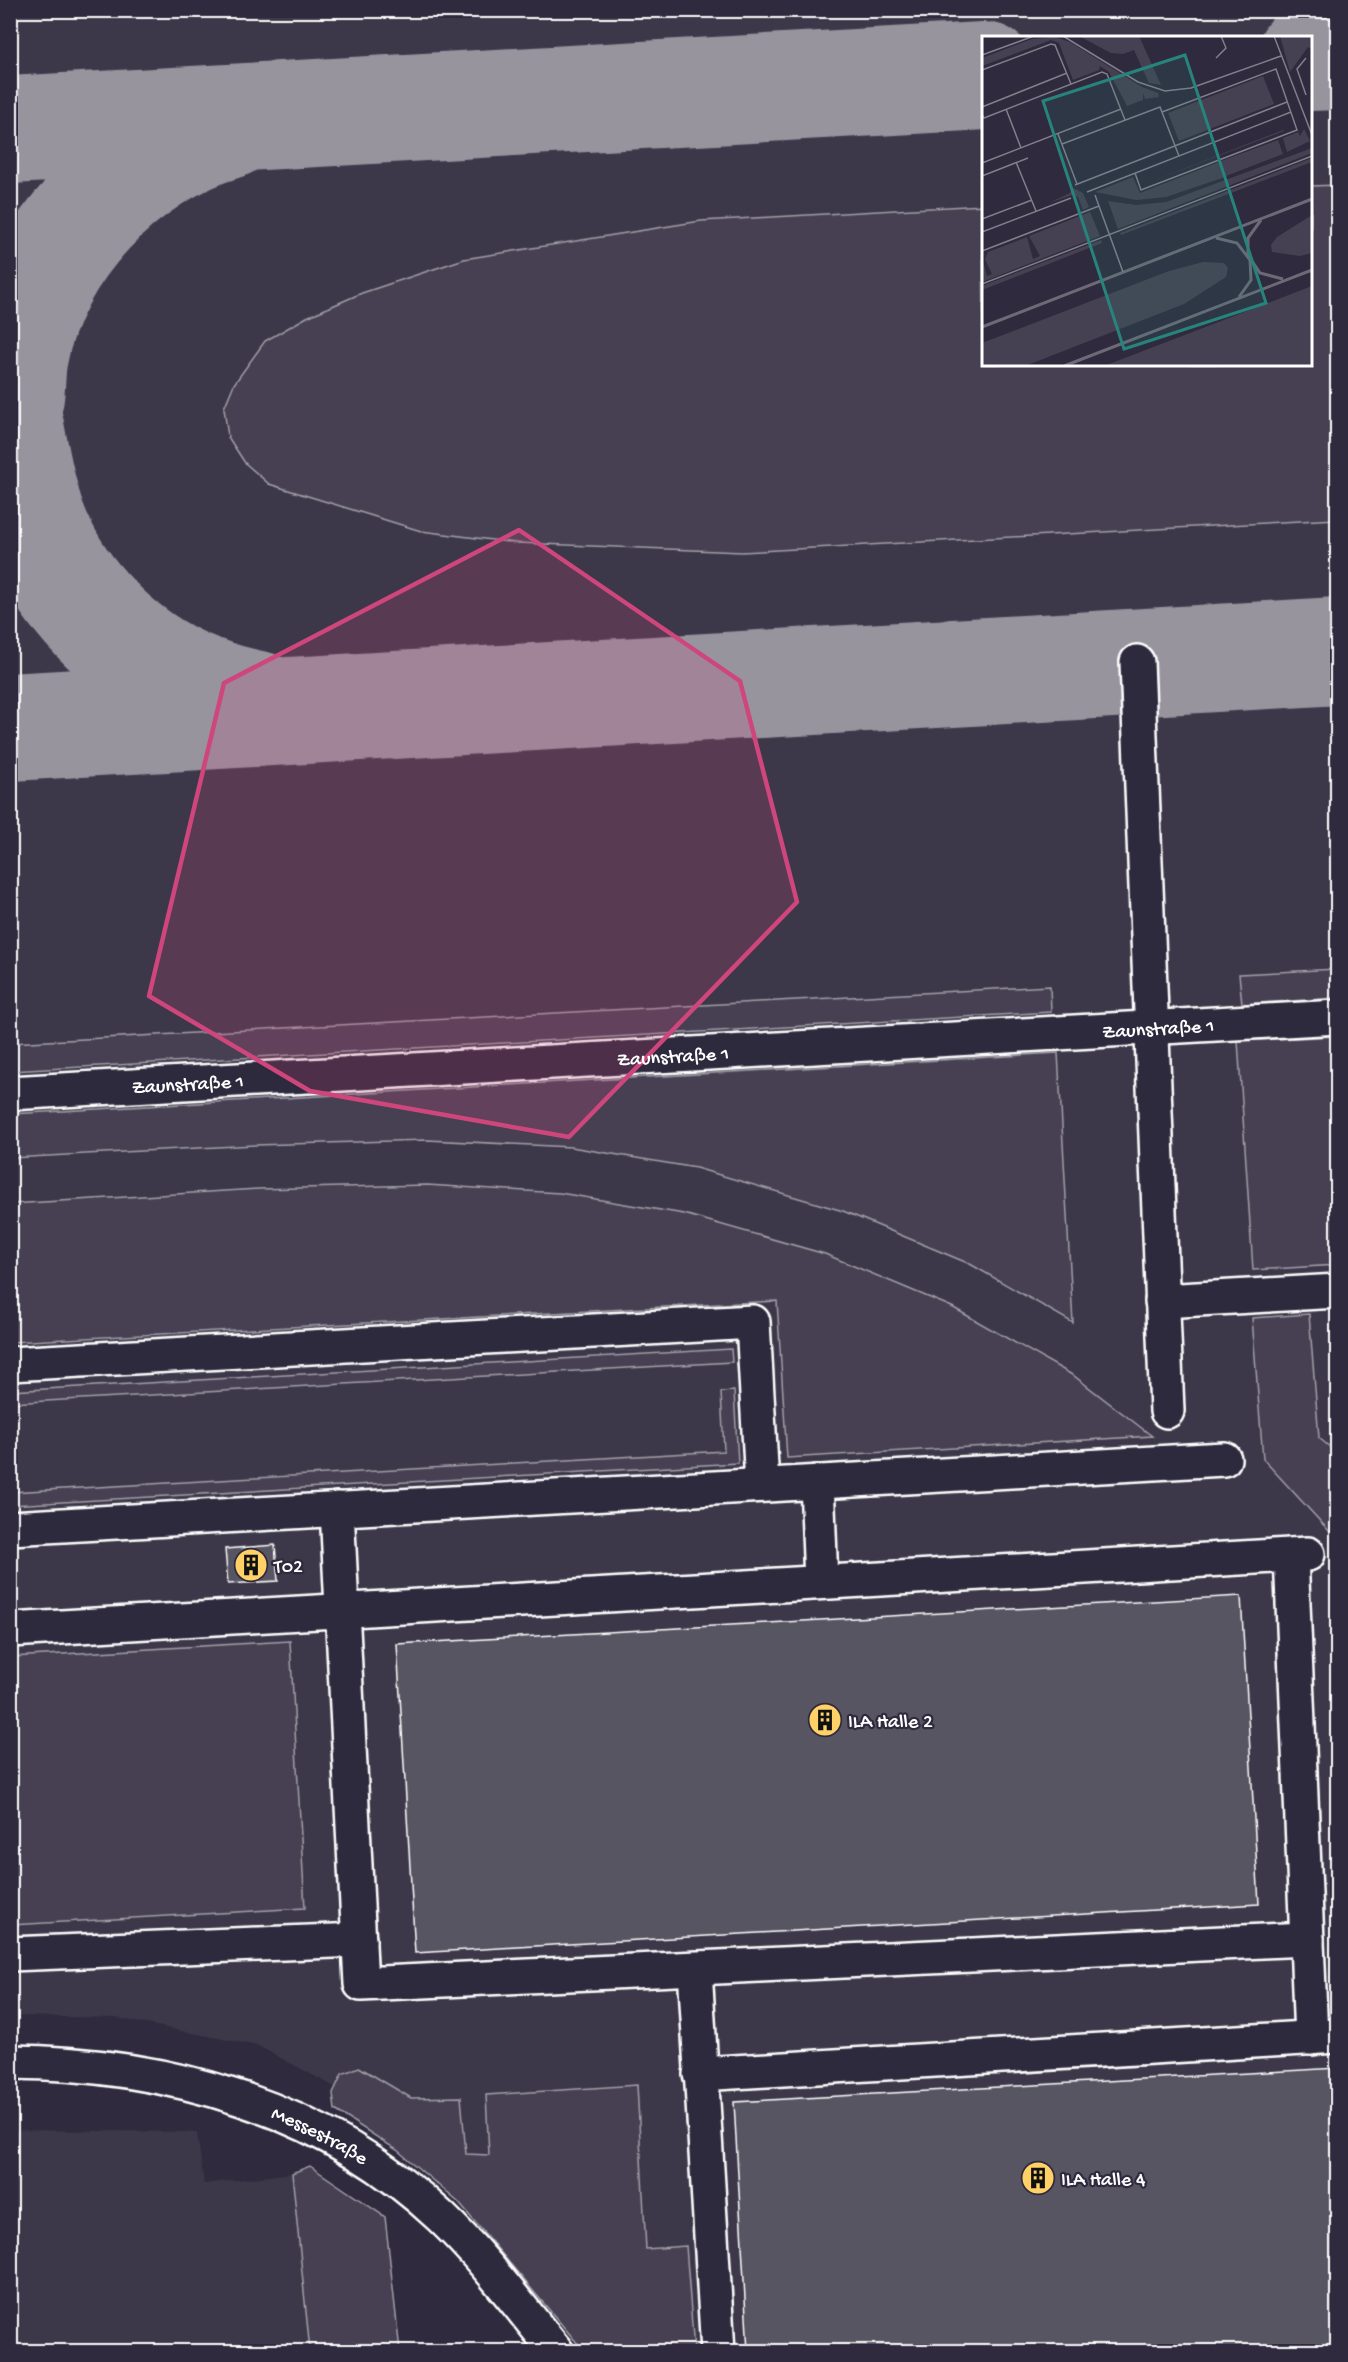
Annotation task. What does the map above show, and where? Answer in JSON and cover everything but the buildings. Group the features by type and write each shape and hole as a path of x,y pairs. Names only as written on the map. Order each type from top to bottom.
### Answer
{"street":[{"path":"1137,662 1167,1410"},
{"name":"Zaunstraße 1","path":"10,1093 1338,1017"},
{"path":"1162,1301 1338,1291"},
{"path":"10,1364 753,1322 762,1485"},
{"path":"10,1528 1224,1459"},
{"path":"816,1482 821,1582"},
{"path":"337,1509 361,1984 1307,1939"},
{"path":"10,1630 1300,1555 1307,1939 1324,2037 700,2074"},
{"path":"10,1954 359,1940"},
{"path":"695,1969 718,2352"},
{"name":"Messestraße","path":"10,2062 105,2067 158,2075 210,2087 269,2107 301,2121 355,2152 400,2183 440,2217 479,2256 557,2352"}],"highlighted area":[{"path":"519,530 740,681 797,902 569,1137 310,1091 149,996 224,683"}],"shaded area":[{"path":"11,11 1337,11 1337,2351 622,2351 442,2144 258,2046 116,2018 11,2016"},
{"path":"1337,185 1337,519 742,552 516,543 421,531 269,484 245,463 228,437 224,408 234,384 265,341 307,317 362,293 464,259 701,221 982,205 982,366 1312,366 1312,186"},
{"path":"1337,969 1337,998 1242,1004 1239,974"},
{"path":"1050,986 1051,1012 11,1071 11,1043"},
{"path":"1337,1036 1337,1265 1253,1270 1238,1041"},
{"path":"1058,1053 1073,1323 970,1264 843,1211 696,1168 571,1147 427,1140 255,1145 11,1158 11,1114"},
{"path":"427,1185 560,1193 684,1214 825,1254 952,1307 1074,1376 1152,1436 787,1458 777,1301 11,1342 11,1204 258,1189"},
{"path":"1309,1314 1319,1438 1337,1453 1337,1525 1330,1532 1263,1459 1252,1318"},
{"path":"731,1349 732,1362 11,1403 11,1391"},
{"path":"734,1391 738,1463 11,1505 11,1492 724,1451 721,1392"},
{"path":"290,1641 305,1908 11,1925 11,1657"},
{"path":"359,2067 411,2098 461,2097 466,2154 489,2155 486,2095 637,2085 646,2249 686,2246 694,2351 584,2351 458,2202 397,2150 335,2110 333,2093 342,2074"},
{"path":"11,2130 197,2132 204,2184 292,2173 310,2351 11,2352"},
{"path":"310,2166 385,2217 400,2351 310,2351 292,2173"}],"taxiway":[{"path":"1312,57 1338,56"},
{"path":"10,130 982,76"},
{"path":"10,396 13,360 24,317 41,280 63,244 90,212 120,183 154,158 190,139 227,125"},
{"path":"10,427 28,509 42,544 54,566 86,609 124,645 167,674 211,693 257,705"},
{"path":"10,727 1338,651"}],"place":[{"name":"T02","path":"251,1565"},
{"name":"ILA Halle 2","path":"825,1720"},
{"name":"ILA Halle 4","path":"1038,2178"}]}
